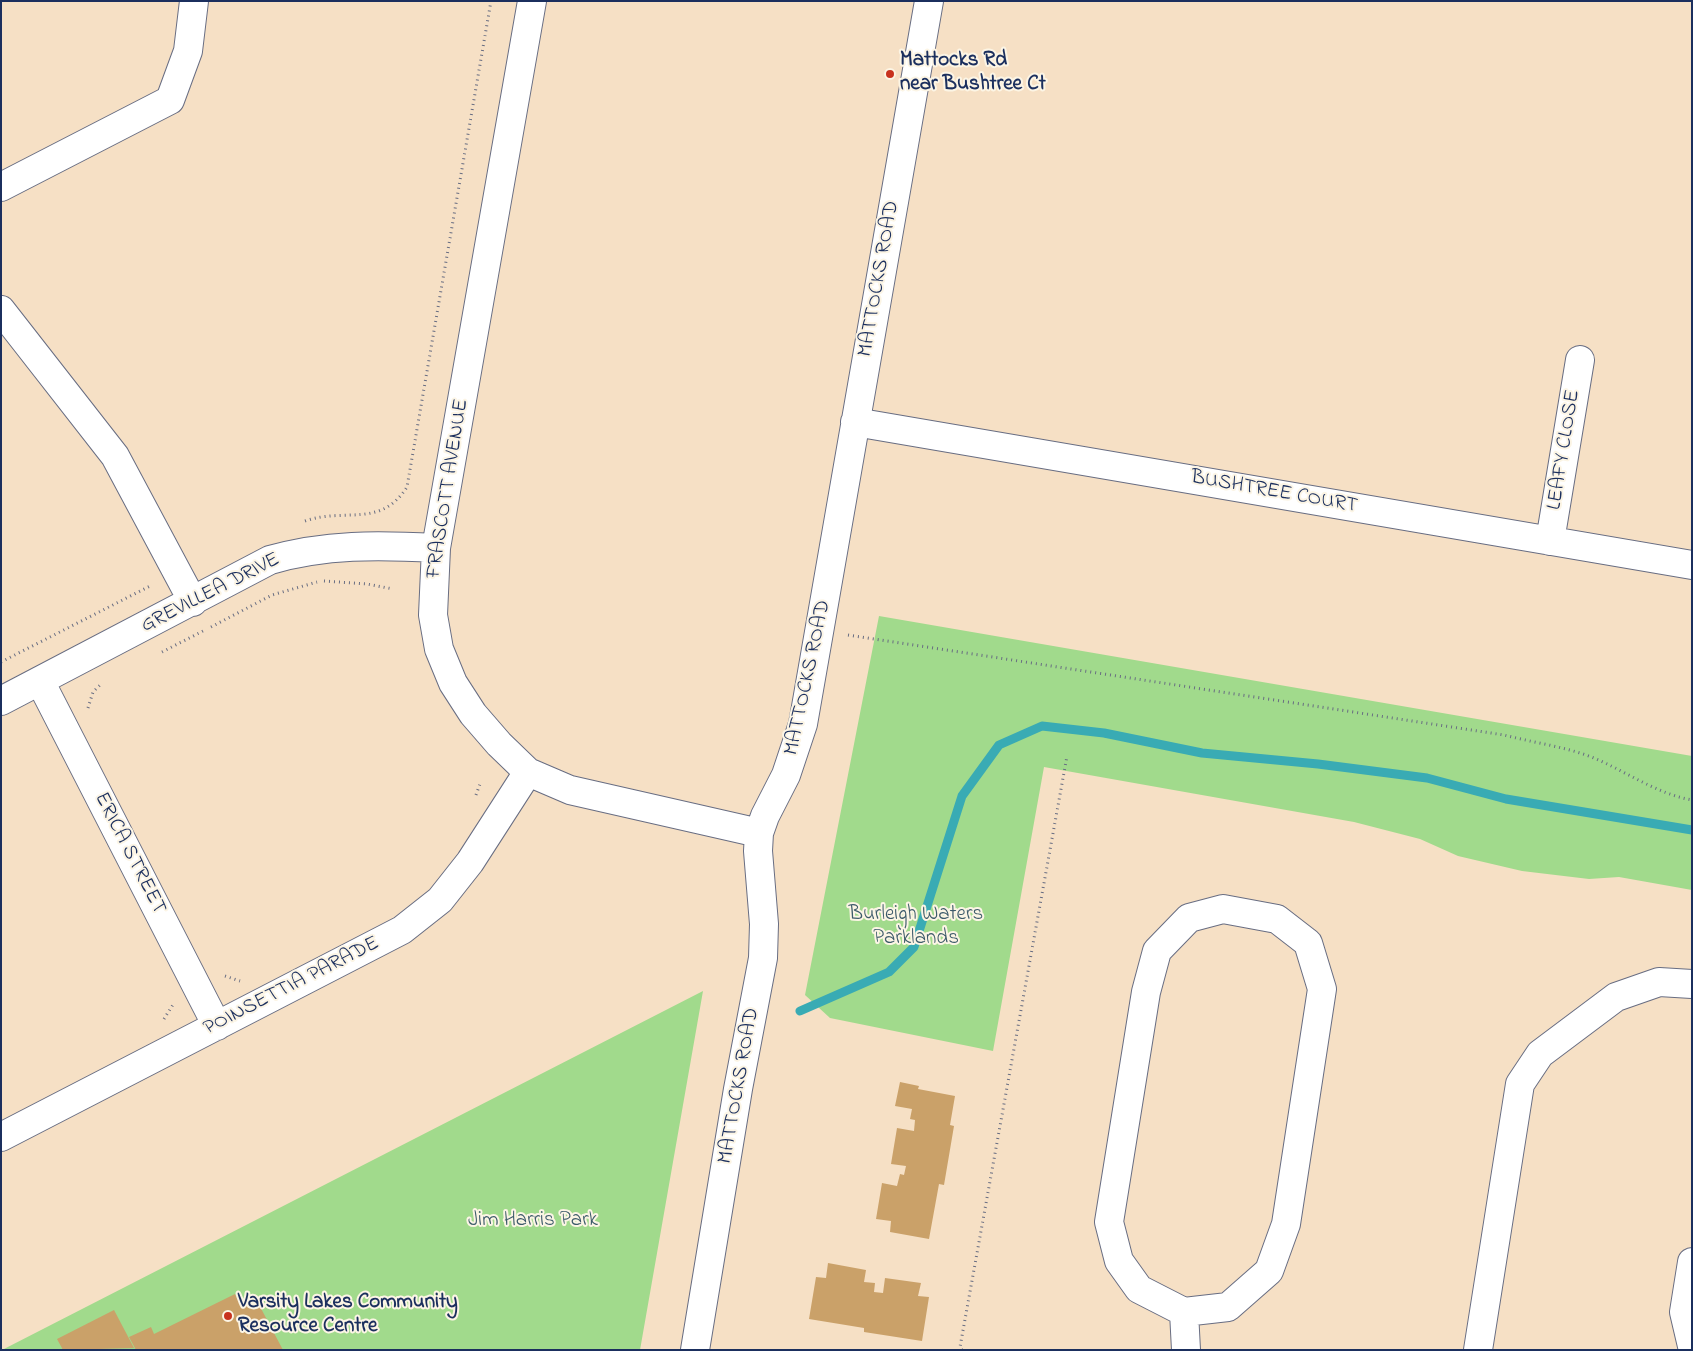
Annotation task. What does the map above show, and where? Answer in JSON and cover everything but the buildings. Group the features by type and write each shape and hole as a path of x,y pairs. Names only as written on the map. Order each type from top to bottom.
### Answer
{"street":[{"path":"1,187 170,100 188,50 194,1"},
{"name":"FRASCOTT AVENUE","path":"532,1 436,548 433,615 439,649 453,684 473,714 499,744 528,772 570,790 594,797 759,833"},
{"name":"MATTOCKS ROAD","path":"695,1350 738,1089 763,958 764,915 758,852 759,833 794,754 803,724 821,630 855,422 929,1"},
{"path":"1,310 10,340 115,456 193,602"},
{"name":"LEAFY CLOSE","path":"1550,541 1580,360"},
{"name":"BUSHTREE COURT","path":"855,422 1692,565"},
{"name":"GREVILLEA DRIVE","path":"1,701 270,560 300,552 333,547 436,548"},
{"name":"ERICA STREET","path":"40,682 217,1026"},
{"name":"POINSETTIA PARADE","path":"1,1137 402,930 440,900 470,862 528,772"},
{"path":"1223,909 1277,919 1308,943 1322,989 1286,1224 1269,1271 1228,1306 1184,1312 1139,1289 1119,1260 1109,1222 1146,992 1157,951 1188,918 1223,909"},
{"path":"1478,1350 1520,1084 1540,1054 1616,998 1659,982 1692,984"},
{"path":"1692,1262 1684,1312 1692,1346"},
{"path":"1184,1312 1186,1350"}],"path":[{"path":"298,524 331,516 371,514 387,510 400,499 407,487 491,1"},
{"path":"1,662 177,572"},
{"path":"160,653 272,595 298,586 323,581 351,582 393,589"},
{"path":"821,630 1504,735 1587,756 1644,783 1678,797 1692,800"},
{"path":"87,713 88,702 92,692 109,680"},
{"path":"962,1350 960,1347 1067,756"},
{"path":"475,799 480,784"},
{"path":"220,974 228,978 247,980"}],"green space":[{"name":"Burleigh Waters Parklands","path":"879,616 1692,756 1692,890 1619,877 1589,879 1522,871 1458,856 1420,839 1354,822 1044,767 993,1051 830,1018 805,995"},
{"name":"Jim Harris Park","path":"703,991 640,1350 2,1350"}],"waterway":[{"path":"800,1011 889,972 914,947 962,796 999,745 1042,726 1104,733 1202,753 1318,764 1427,778 1506,799 1692,830"}],"place":[{"name":"Mattocks Rd near Bushtree Ct","path":"890,74"},
{"name":"Varsity Lakes Community Resource Centre","path":"228,1316"}]}
